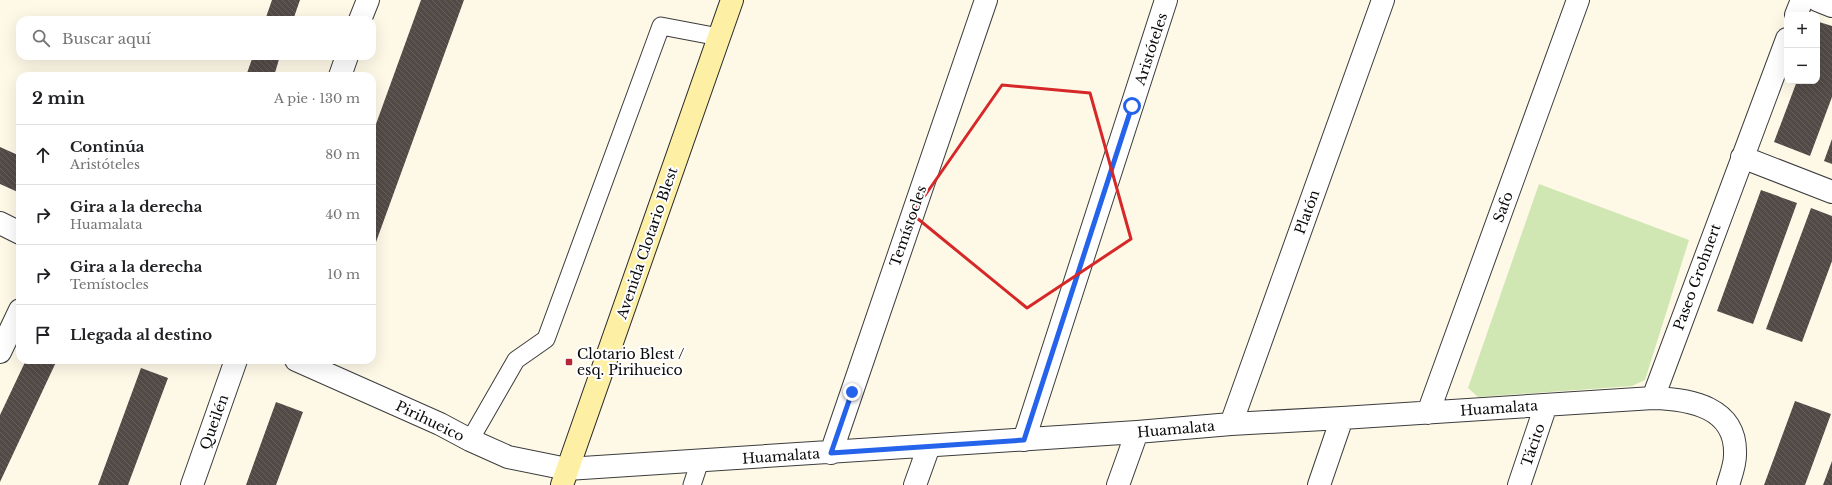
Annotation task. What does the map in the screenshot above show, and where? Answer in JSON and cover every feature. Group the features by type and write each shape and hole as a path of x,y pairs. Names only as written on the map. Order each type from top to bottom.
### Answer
{"main road":[{"name":"Avenida Clotario Blest","path":"564,477 732,0"}],"street":[{"path":"362,16 368,0"},
{"name":"Temístocles","path":"831,453 986,0"},
{"name":"Aristóteles","path":"1024,440 1166,0"},
{"name":"Platón","path":"1231,424 1382,0"},
{"name":"Safo","path":"1428,413 1578,0"},
{"path":"1797,12 1802,0"},
{"path":"1817,0 1832,6"},
{"name":"Paseo Grohnert","path":"1653,398 1784,47"},
{"path":"342,72 346,60"},
{"path":"1742,157 1832,192"},
{"path":"0,223 16,231"},
{"path":"0,352 16,318"},
{"name":"Queilén","path":"192,485 235,364"},
{"name":"Pirihueico","path":"305,364 440,424 470,440 508,457 564,477"},
{"name":"Huamalata","path":"564,477 700,461 1024,440 1231,424 1653,398 1684,400 1712,410 1721,418 1730,431 1735,445 1734,463 1730,479"},
{"name":"Tácito","path":"1519,485 1546,405"},
{"path":"1320,485 1342,418"},
{"path":"1118,485 1137,432"},
{"path":"916,485 929,446"}],"lane":[{"path":"470,440 516,360 546,339 661,26 719,36"},
{"path":"692,485 700,461"}],"highlighted area":[{"path":"1002,85 1090,93 1131,239 1027,308 912,214"}],"green space":[{"path":"1539,184 1689,240 1645,380 1632,386 1478,397 1468,388"}],"building":[{"path":"272,0 300,0 294,16 266,16"},
{"path":"421,0 464,0 376,242 376,124"},
{"path":"1820,22 1832,26 1832,97 1810,156 1774,142 1796,84 1820,84"},
{"path":"252,60 279,60 275,72 247,72"},
{"path":"1832,139 1832,164 1824,161"},
{"path":"0,147 16,154 16,191 0,184"},
{"path":"1761,190 1797,203 1753,324 1717,311"},
{"path":"1811,208 1832,216 1832,261 1802,342 1766,329"},
{"path":"24,364 55,364 0,482 0,415"},
{"path":"141,368 168,378 128,485 98,485"},
{"path":"1795,401 1831,414 1805,485 1764,485"},
{"path":"276,402 303,412 276,485 246,485"},
{"path":"1832,461 1832,485 1823,485"}],"place":[{"name":"Clotario Blest / esq. Pirihueico","path":"569,362"}],"route":[{"path":"852,392 831,453 1024,440 1132,106"}]}
